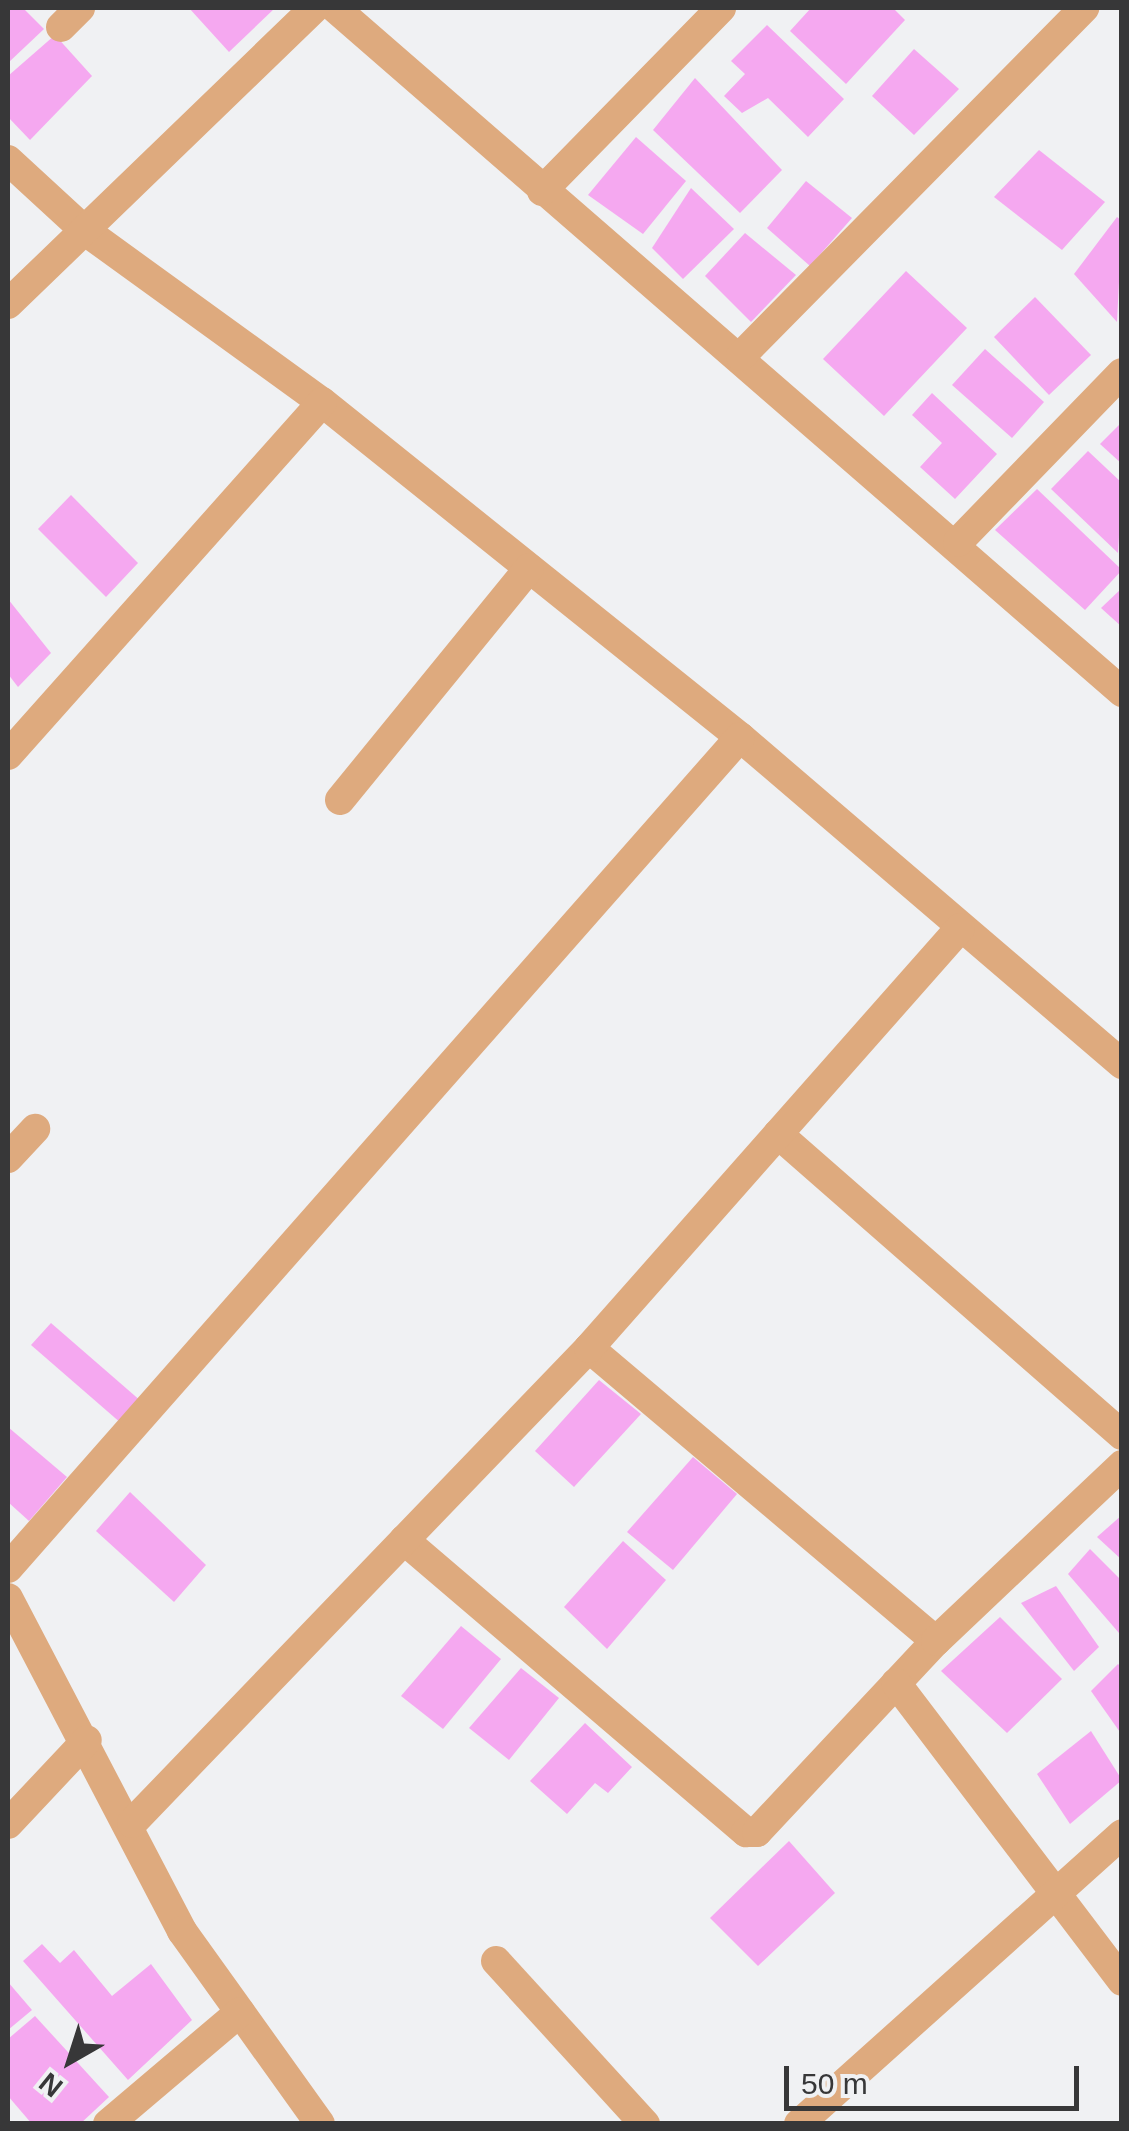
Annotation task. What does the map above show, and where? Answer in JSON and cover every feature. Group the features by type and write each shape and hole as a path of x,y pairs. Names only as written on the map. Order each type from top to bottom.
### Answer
{"street":[{"path":"8,304 314,8"},
{"path":"335,8 542,191 958,542 1122,692"},
{"path":"542,191 721,8"},
{"path":"741,356 1084,8"},
{"path":"8,160 84,230 322,402 740,736 1122,1064"},
{"path":"958,542 1122,373"},
{"path":"8,755 322,402"},
{"path":"340,800 529,568"},
{"path":"8,1568 740,736"},
{"path":"132,1823 589,1348 960,928"},
{"path":"8,1158 35,1128"},
{"path":"778,1134 1122,1435"},
{"path":"589,1348 936,1642"},
{"path":"404,1540 746,1832 769,1824 936,1642 1122,1465"},
{"path":"8,1598 132,1823 182,1931 320,2124"},
{"path":"896,1683 1122,1982"},
{"path":"8,1824 87,1740"},
{"path":"799,2124 1054,1891 1122,1834"},
{"path":"496,1961 644,2124"},
{"path":"108,2124 240,2012"}],"building":[{"path":"8,8 23,8 44,29 8,63"},
{"path":"189,8 275,8 229,52"},
{"path":"811,8 893,8 905,20 846,84 790,31"},
{"path":"767,25 844,99 808,137 768,98 742,113 724,96 745,74 731,61"},
{"path":"55,35 92,76 30,140 8,117 8,76"},
{"path":"914,49 959,89 914,135 872,96"},
{"path":"695,78 782,170 740,213 653,130"},
{"path":"636,137 686,181 643,234 588,195"},
{"path":"1039,150 1105,202 1062,250 994,197"},
{"path":"806,181 852,218 810,266 767,228"},
{"path":"691,188 734,229 683,279 652,248"},
{"path":"1117,217 1122,221 1117,322 1074,274"},
{"path":"745,233 796,275 751,322 705,276"},
{"path":"906,271 967,328 884,416 823,359"},
{"path":"1035,297 1091,355 1049,395 994,337"},
{"path":"985,349 1044,402 1012,438 952,385"},
{"path":"932,393 997,454 955,499 920,467 942,443 912,415"},
{"path":"1122,422 1122,464 1100,444"},
{"path":"1088,451 1122,483 1118,553 1051,489"},
{"path":"1037,489 1122,570 1085,610 995,530"},
{"path":"71,495 138,563 106,597 38,529"},
{"path":"1122,588 1122,627 1101,608"},
{"path":"8,599 51,653 18,687 8,674"},
{"path":"51,1323 142,1402 122,1424 31,1345"},
{"path":"599,1380 641,1414 574,1487 535,1451"},
{"path":"8,1427 67,1477 29,1521 8,1502"},
{"path":"693,1457 737,1494 673,1570 627,1532"},
{"path":"130,1492 206,1565 174,1602 96,1531"},
{"path":"1122,1515 1122,1560 1097,1537"},
{"path":"623,1541 666,1580 607,1649 564,1607"},
{"path":"1090,1549 1122,1581 1119,1633 1068,1574"},
{"path":"1056,1586 1099,1647 1074,1671 1021,1603"},
{"path":"1000,1617 1062,1679 1007,1733 941,1671"},
{"path":"461,1626 501,1659 443,1729 401,1696"},
{"path":"1118,1664 1122,1668 1122,1735 1091,1691"},
{"path":"521,1668 559,1698 509,1760 469,1728"},
{"path":"585,1723 632,1767 608,1793 595,1783 567,1814 530,1781"},
{"path":"1091,1731 1122,1780 1070,1824 1037,1774"},
{"path":"789,1841 835,1893 758,1966 710,1918"},
{"path":"42,1944 60,1963 74,1950 112,1996 151,1964 192,2020 128,2080 23,1961"},
{"path":"8,1982 32,2010 8,2030"},
{"path":"35,2016 109,2097 80,2124 32,2124 8,2096 8,2039"}]}
